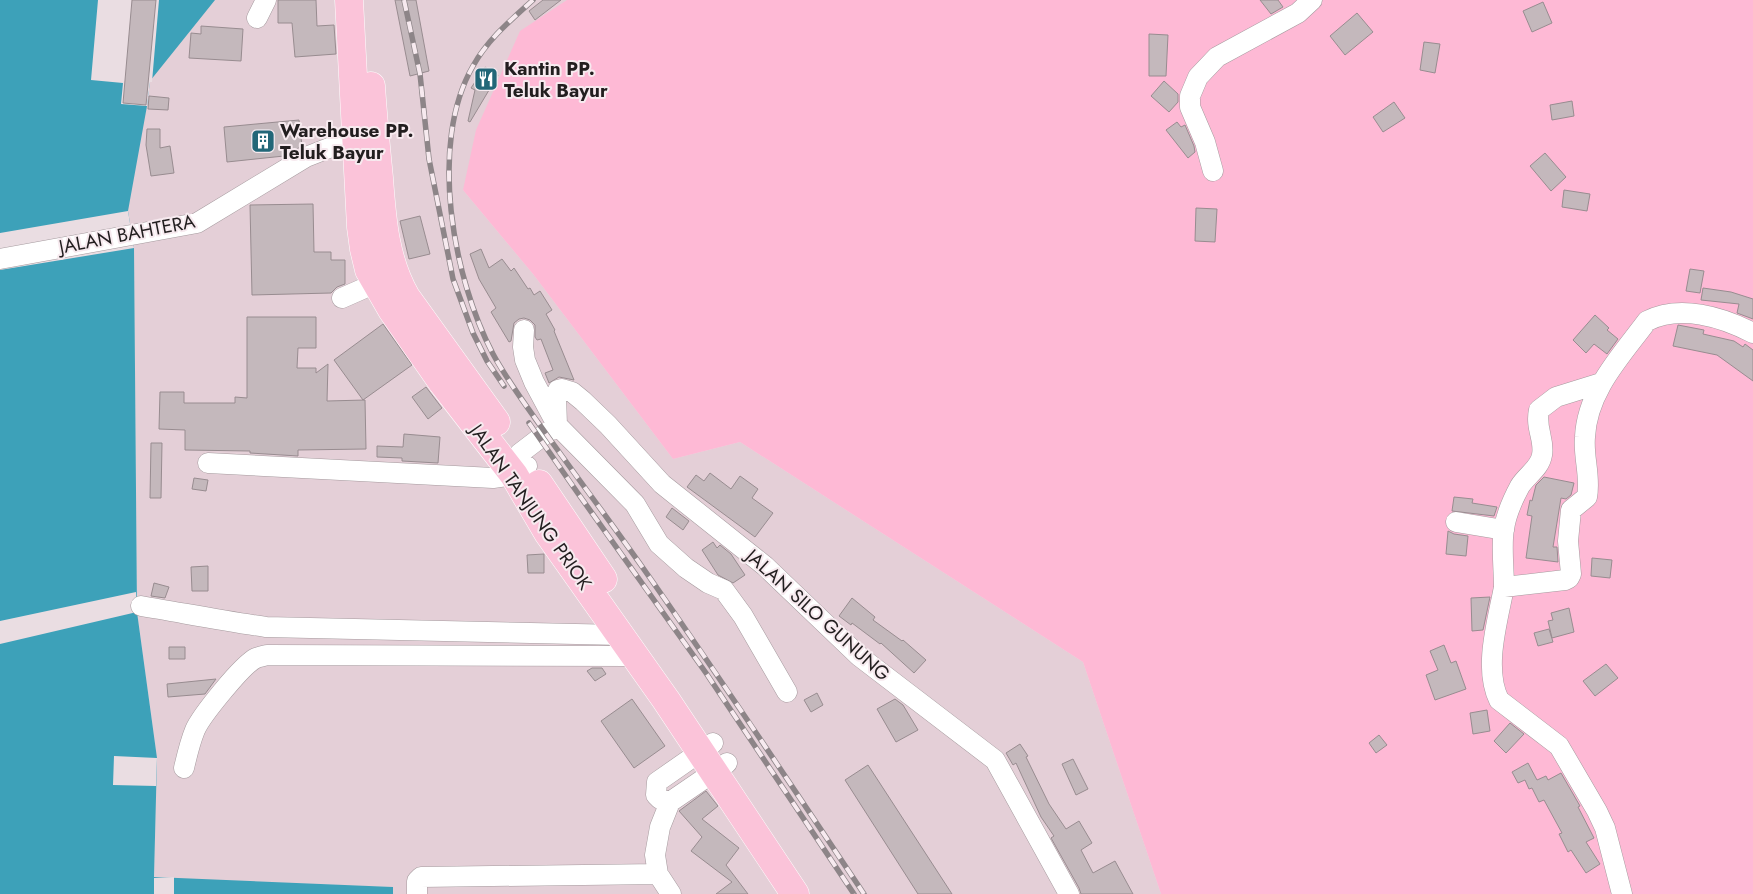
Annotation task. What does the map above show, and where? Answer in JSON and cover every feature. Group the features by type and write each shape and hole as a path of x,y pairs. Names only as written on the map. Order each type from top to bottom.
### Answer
{"highway":[{"name":"JALAN TANJUNG PRIOK","path":"349,0 356,142 364,249 369,270 392,310 442,382 520,465 548,533 814,894"},
{"name":"JALAN TANJUNG PRIOK","path":"364,0 382,220 391,266 406,297 714,757 795,894"}],"street":[{"path":"257,18 266,0"},
{"path":"1213,171 1205,142 1190,107 1190,96 1198,77 1217,57 1298,13 1312,0"},
{"name":"JALAN BAHTERA","path":"0,259 197,223 306,157 334,146 356,142"},
{"path":"342,298 376,283"},
{"path":"1504,586 1569,578 1571,574 1568,541 1569,518 1571,510 1587,498 1589,479 1584,438 1593,400 1601,383 1647,321 1682,312 1726,322 1753,334"},
{"path":"524,330 523,347 525,360 534,382 557,425 635,504 659,544 686,568 708,583 724,590 743,616 787,692"},
{"path":"1601,383 1556,397 1539,410 1537,419 1543,447 1542,457 1537,467 1527,476 1513,500 1504,530 1504,586 1492,662 1496,692 1500,700 1559,746 1597,811 1604,828 1622,894"},
{"name":"JALAN SILO GUNUNG","path":"557,425 556,396 558,390 566,389 596,413 662,484 765,566 859,656 995,760 1069,894"},
{"path":"208,463 493,478 520,465 557,425"},
{"path":"1456,522 1504,530"},
{"path":"141,606 174,611 210,620 266,627 629,645"},
{"path":"184,768 190,742 196,728 245,666 256,658 267,655 629,645"},
{"path":"671,894 658,874 655,855 656,841 670,802 714,757"},
{"path":"417,894 416,881 421,877 556,885 658,874"}],"shaded area":[{"path":"27,0 637,0 463,190 533,274 673,459 740,442 1083,662 1161,894 393,894 393,887 154,878 157,758 137,612 134,266"},
{"path":"567,0 1753,0 1753,894 1161,894 1083,662 740,442 673,459 533,274 463,190 476,130 520,31"}],"water":[{"path":"0,0 215,0 150,81 128,211 134,248 137,612 157,758 154,877 393,887 393,894 0,894"}],"pier":[{"path":"98,0 159,0 152,82 150,82 147,106 121,104 123,83 91,80"},
{"path":"128,211 134,248 0,270 0,233"},
{"path":"136,592 137,612 0,644 0,621"},
{"path":"114,756 157,758 156,786 113,785"},
{"path":"174,877 174,894 154,894 154,878"}],"building":[{"path":"132,0 156,0 146,105 123,103"},
{"path":"278,0 316,0 317,26 334,25 336,54 295,57 292,23 278,23"},
{"path":"395,0 416,0 429,71 410,76"},
{"path":"543,0 561,0 535,20 529,11"},
{"path":"1260,0 1278,0 1283,7 1271,14"},
{"path":"1543,2 1552,23 1532,32 1523,11"},
{"path":"1357,13 1373,32 1345,55 1330,36"},
{"path":"201,26 243,29 241,61 189,58 191,33 201,34"},
{"path":"1149,34 1168,35 1166,76 1149,76"},
{"path":"1424,42 1440,44 1435,73 1420,70"},
{"name":"Kantin PP. Teluk Bayur","path":"485,67 498,75 470,122 468,121 475,90 471,88"},
{"path":"1164,81 1178,94 1178,102 1169,112 1151,96"},
{"path":"149,96 169,98 168,110 148,109"},
{"path":"1572,101 1574,116 1552,120 1550,105"},
{"path":"1394,102 1405,118 1383,132 1373,117"},
{"name":"Warehouse PP. Teluk Bayur","path":"299,120 302,146 284,156 227,162 224,127"},
{"path":"1177,122 1181,127 1185,125 1194,146 1195,152 1188,158 1166,130"},
{"path":"147,129 160,129 160,148 170,146 174,173 151,176 146,145"},
{"path":"1545,153 1566,177 1551,191 1530,166"},
{"path":"1564,190 1590,194 1587,211 1562,207"},
{"path":"313,204 314,252 331,252 331,260 345,260 345,284 337,287 331,293 252,295 250,205"},
{"path":"1196,208 1217,209 1215,242 1195,241"},
{"path":"420,216 430,254 409,259 400,221"},
{"path":"481,249 489,268 502,259 511,271 514,268 534,295 540,291 552,310 546,314 555,330 574,380 559,377 549,383 545,373 553,370 541,339 537,340 535,337 535,325 530,320 524,318 514,323 511,341 509,342 491,312 496,308 479,279 470,254"},
{"path":"1690,269 1704,271 1700,293 1686,291"},
{"path":"1703,288 1731,292 1753,299 1753,319 1737,313 1739,304 1701,300"},
{"path":"1595,315 1609,328 1607,330 1618,339 1607,354 1594,344 1586,353 1573,340"},
{"path":"247,317 316,317 316,348 298,348 297,368 316,368 316,373 328,364 327,401 365,400 366,449 298,450 298,456 250,453 250,451 185,450 185,430 159,429 160,392 184,392 184,403 235,403 235,397 247,398"},
{"path":"383,324 412,365 363,400 334,360"},
{"path":"1678,325 1704,330 1703,334 1734,341 1743,347 1745,344 1753,350 1753,381 1717,355 1673,346"},
{"path":"426,387 442,408 428,419 412,397"},
{"path":"404,434 440,437 438,463 402,461 402,458 377,457 377,446 403,447"},
{"path":"151,443 162,443 161,498 150,498"},
{"path":"710,473 731,489 740,476 758,489 752,498 773,513 755,537 687,487 696,475 704,481"},
{"path":"1544,477 1574,483 1571,495 1566,499 1561,498 1553,547 1557,547 1558,562 1526,558 1532,516 1527,515 1530,500 1532,501 1536,485"},
{"path":"194,478 208,480 206,491 192,489"},
{"path":"1454,497 1473,499 1472,503 1497,507 1494,516 1452,511"},
{"path":"672,508 689,521 683,530 666,517"},
{"path":"1448,531 1468,536 1466,556 1446,554"},
{"path":"713,542 717,548 720,545 731,554 745,575 733,583 718,575 702,550"},
{"path":"544,554 544,573 528,573 527,555"},
{"path":"1592,558 1612,560 1610,578 1591,576"},
{"path":"208,566 208,591 192,591 191,567"},
{"path":"154,583 169,587 165,598 151,596"},
{"path":"1490,597 1483,630 1472,631 1471,598"},
{"path":"852,598 875,617 873,620 903,640 926,660 914,673 881,643 839,616"},
{"path":"1569,608 1574,632 1552,638 1548,621 1553,620 1551,613"},
{"path":"1549,629 1553,642 1538,646 1534,633"},
{"path":"1444,645 1451,663 1456,661 1466,689 1435,700 1426,675 1438,670 1430,651"},
{"path":"169,647 185,647 185,659 169,659"},
{"path":"1606,664 1618,678 1595,696 1583,681"},
{"path":"592,668 602,668 606,674 595,681 587,671"},
{"path":"216,679 205,694 168,697 167,684"},
{"path":"817,693 823,705 811,712 804,700"},
{"path":"632,699 665,746 634,768 601,721"},
{"path":"895,699 903,705 918,730 896,742 877,709"},
{"path":"1487,710 1490,731 1473,734 1470,713"},
{"path":"1510,723 1524,734 1506,753 1494,741"},
{"path":"1379,735 1387,745 1376,753 1369,743"},
{"path":"1020,744 1028,756 1026,757 1049,804 1066,829 1079,821 1092,843 1081,850 1093,873 1115,861 1133,894 1081,894 1051,838 1054,836 1041,817 1016,763 1013,765 1006,753"},
{"path":"1073,759 1088,789 1076,795 1062,764"},
{"path":"1528,763 1537,780 1546,776 1548,780 1561,773 1580,806 1578,807 1594,838 1586,842 1600,864 1586,873 1571,850 1568,852 1559,834 1562,833 1544,800 1539,802 1532,788 1529,789 1525,780 1518,783 1512,772"},
{"path":"868,765 952,894 918,894 845,780"},
{"path":"706,791 718,806 702,819 739,848 726,865 748,894 716,894 732,882 691,851 702,837 679,811"}],"railway":[{"path":"404,0 420,74 429,159 453,279 473,333 487,361 504,386"},
{"path":"533,0 508,23 479,56 459,98 452,133 449,171 451,211 457,250 479,323 493,354 516,392 631,550 864,894"},
{"path":"529,423 706,673 854,894"}],"place":[{"name":"Kantin PP. Teluk Bayur","path":"486,79"},
{"name":"Warehouse PP. Teluk Bayur","path":"263,141"}]}
